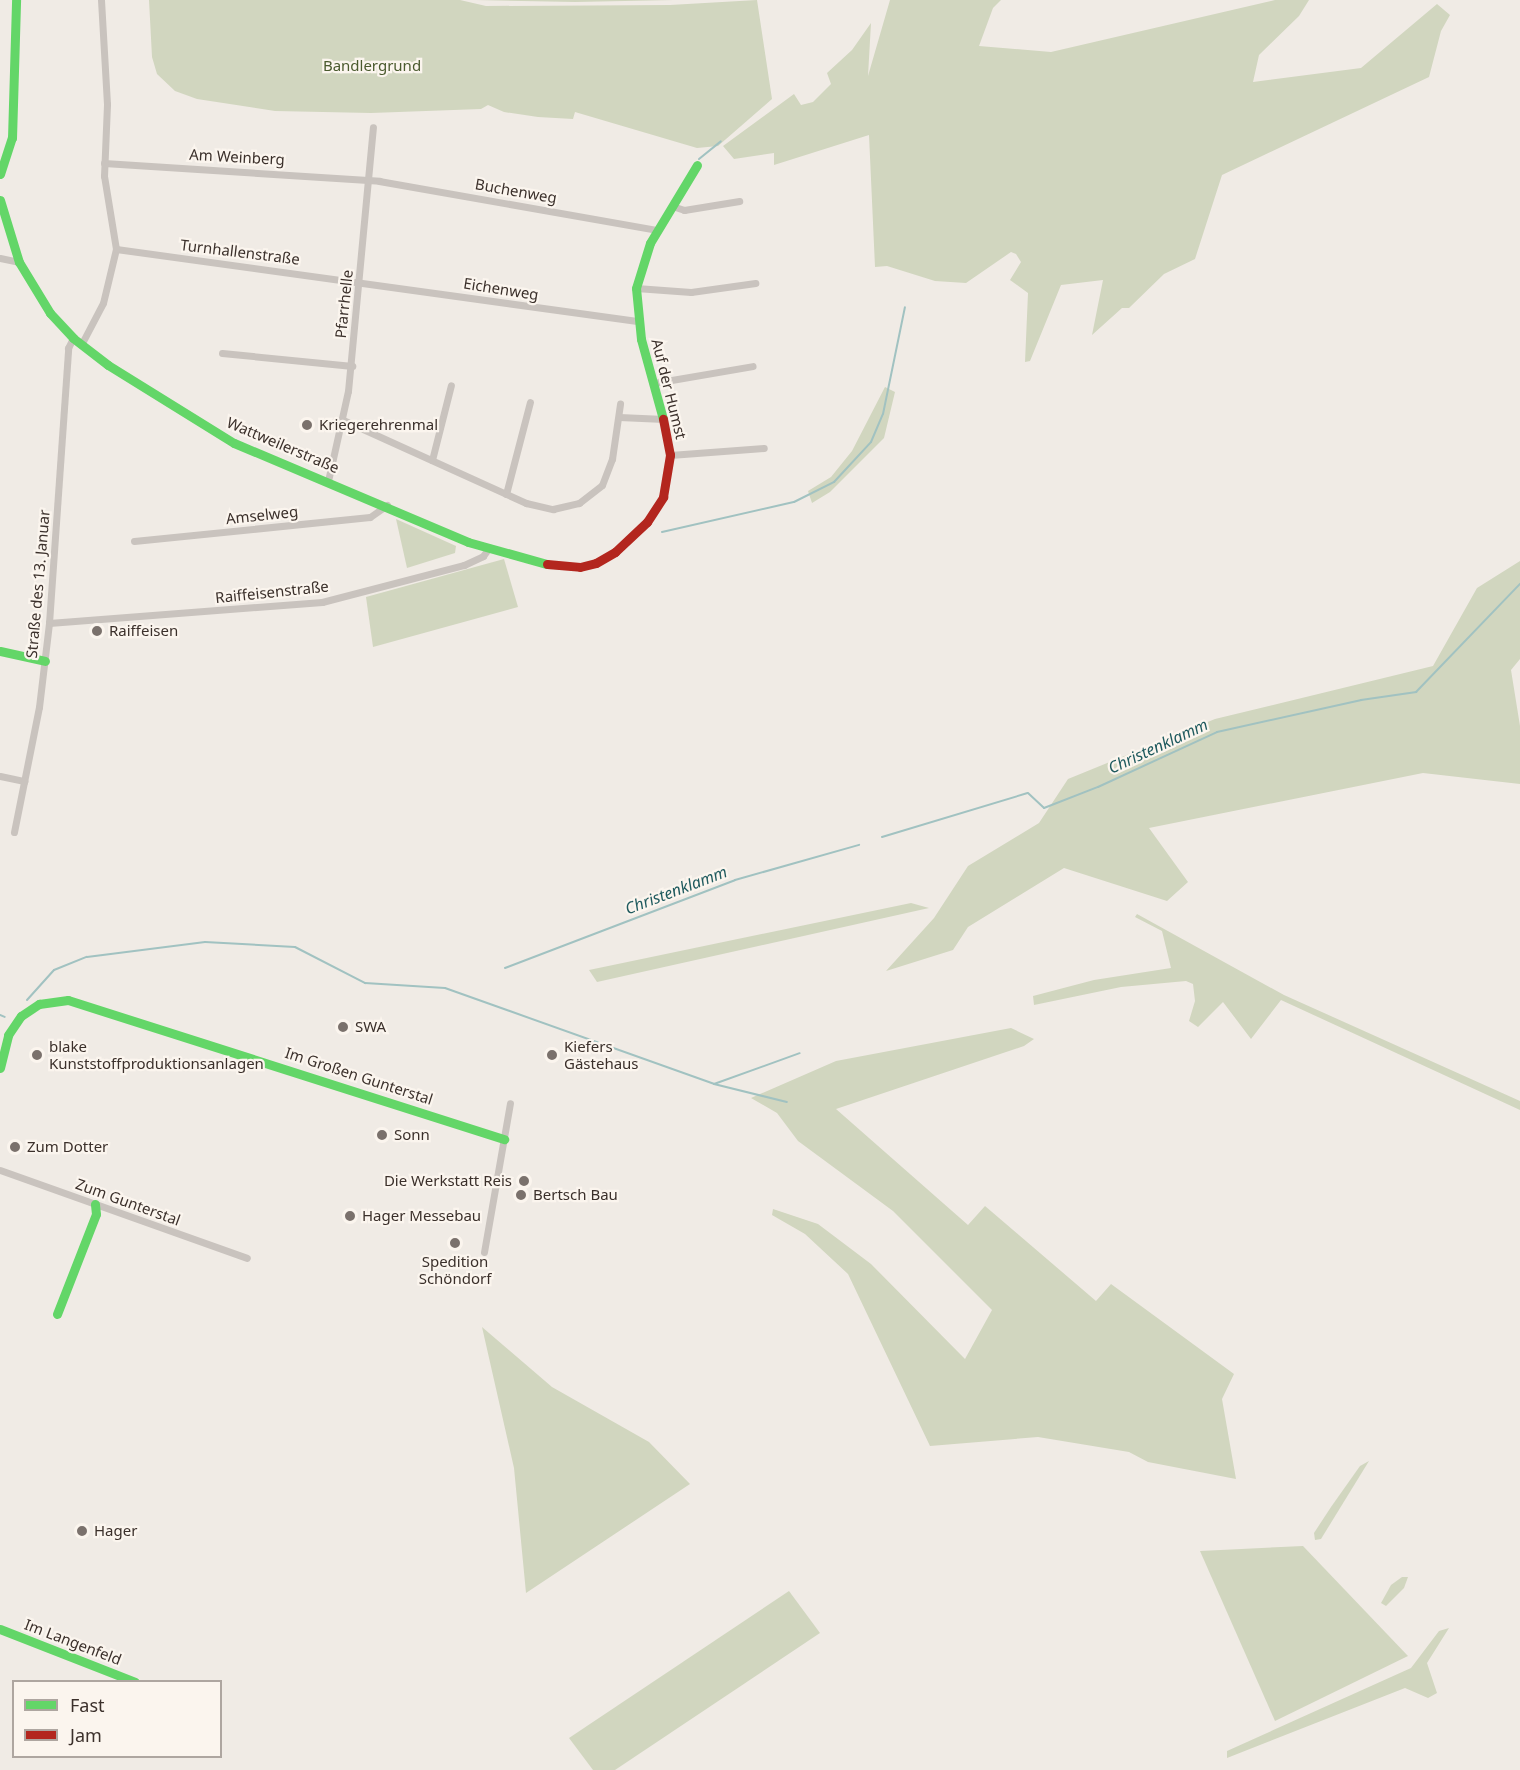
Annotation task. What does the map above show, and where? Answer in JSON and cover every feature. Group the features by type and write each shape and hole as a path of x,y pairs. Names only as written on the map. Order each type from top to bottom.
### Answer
{"street":[{"path":"0,174 12,138 16,0"},
{"path":"81,345 103,303 116,249 104,163 107,104 100,0"},
{"name":"Pfarrhelle","path":"328,481 343,420 352,366 374,127"},
{"name":"Am Weinberg","path":"104,163 369,180"},
{"name":"Auf der Humst","path":"518,558 580,567 596,564 615,552 658,507 670,455 664,419 637,321 636,288 642,261 697,165"},
{"name":"Buchenweg","path":"369,180 658,230"},
{"name":"Wattweilerstraße","path":"0,200 19,262 50,313 81,345 212,431 488,549 518,558"},
{"path":"672,206 684,210 739,201"},
{"name":"Turnhallenstraße","path":"116,249 360,281"},
{"path":"0,258 19,262"},
{"name":"Eichenweg","path":"360,281 637,321"},
{"path":"636,288 691,292 754,283"},
{"name":"Straße des 13. Januar","path":"14,832 45,661 68,348 73,338"},
{"path":"222,353 352,366"},
{"path":"654,383 753,366"},
{"path":"432,460 451,385"},
{"path":"506,494 530,402"},
{"path":"343,420 506,494 553,509 579,503 591,495 609,471 620,404"},
{"path":"619,417 664,419"},
{"path":"670,455 764,448"},
{"name":"Amselweg","path":"134,542 370,518 387,505"},
{"name":"Raiffeisenstraße","path":"49,623 322,602 473,562 488,549"},
{"path":"0,651 45,661"},
{"path":"0,776 24,782"},
{"name":"Im Großen Gunterstal","path":"0,1068 8,1035 21,1016 39,1004 68,1000 504,1139"},
{"path":"484,1252 510,1103"},
{"name":"Zum Gunterstal","path":"0,1170 247,1258"},
{"path":"57,1314 96,1214 95,1204"},
{"name":"Im Langenfeld","path":"0,1629 130,1680"}],"green space":[{"name":"Bandlergrund","path":"149,0 460,0 486,6 670,5 757,0 772,99 718,146 697,148 575,112 573,119 504,112 488,105 481,109 371,113 275,111 197,99 175,91 157,74 152,57"},
{"path":"476,0 674,0 575,2"},
{"path":"890,0 1001,0 993,8 979,46 1051,52 1275,0 1309,0 1299,16 1259,55 1253,82 1361,68 1437,4 1450,15 1441,31 1429,77 1222,175 1195,259 1164,274 1129,308 1122,308 1092,335 1103,280 1061,285 1030,361 1025,362 1028,293 1010,280 1021,262 1016,254 1011,252 966,283 935,281 887,266 875,267 869,135 774,165 774,153 734,159 723,146 794,94 801,105 813,102 831,84 827,73 852,50 871,23 868,76"},
{"path":"885,387 895,392 884,438 830,492 812,503 808,491 831,477 852,451"},
{"path":"396,519 456,546 455,553 407,568"},
{"path":"504,559 518,607 373,647 366,597"},
{"path":"1520,561 1520,659 1511,670 1520,726 1520,784 1423,773 1149,828 1188,882 1167,901 1064,868 968,927 953,950 886,971 934,918 968,866 1039,823 1068,779 1215,719 1433,666 1477,588"},
{"path":"911,903 929,908 597,982 589,970"},
{"path":"1137,914 1284,995 1520,1101 1520,1110 1281,1000 1251,1039 1223,1002 1198,1027 1189,1021 1195,1001 1193,984 1186,981 1121,987 1034,1005 1033,996 1094,980 1171,968 1162,931 1135,917"},
{"path":"1011,1028 1034,1039 1024,1046 836,1109 968,1225 985,1206 1096,1301 1111,1284 1234,1374 1222,1399 1236,1479 1148,1462 1129,1452 1038,1437 930,1446 848,1274 805,1234 772,1215 773,1209 818,1224 871,1264 965,1359 992,1310 893,1211 798,1141 777,1113 751,1098 836,1061"},
{"path":"482,1327 552,1387 649,1442 690,1484 526,1593 514,1468"},
{"path":"1369,1461 1321,1539 1315,1540 1314,1533 1331,1507 1360,1466"},
{"path":"1303,1546 1408,1656 1275,1721 1200,1551"},
{"path":"1402,1577 1408,1577 1404,1588 1386,1606 1381,1603 1391,1585"},
{"path":"789,1591 820,1633 615,1770 593,1770 569,1738"},
{"path":"1449,1628 1427,1663 1437,1693 1428,1698 1405,1688 1227,1758 1227,1751 1411,1668 1439,1631"}],"waterway":[{"path":"699,159 721,141"},
{"path":"662,532 794,502 834,482 871,442 883,414 905,307"},
{"name":"Christenklamm","path":"882,837 1028,793 1044,808 1098,787 1217,732 1361,700 1416,692 1520,584"},
{"name":"Christenklamm","path":"505,968 735,880 859,845"},
{"path":"27,1000 54,970 87,957 205,942 295,947 365,983 445,988 714,1084 787,1102"},
{"path":"0,1015 5,1017"},
{"path":"714,1084 800,1053"}],"traffic: fast":[{"path":"0,174 12,138 16,0"},
{"path":"663,419 641,339 636,288 650,243 697,165"},
{"path":"0,200 19,262 50,313 73,338 108,365 234,443 468,542 547,564"},
{"path":"0,651 45,661"},
{"path":"0,1068 8,1035 21,1016 39,1004 68,1000 504,1139"},
{"path":"57,1314 96,1214 95,1204"},
{"path":"0,1629 130,1680"}],"traffic: jam":[{"path":"547,564 580,567 596,563 615,552 647,522 663,497 670,455 663,419"}],"place":[{"name":"Kriegerehrenmal","path":"307,425"},
{"name":"Raiffeisen","path":"97,631"},
{"name":"SWA","path":"343,1027"},
{"name":"blake Kunststoffproduktionsanlagen","path":"37,1055"},
{"name":"Kiefers Gästehaus","path":"552,1055"},
{"name":"Sonn","path":"382,1135"},
{"name":"Zum Dotter","path":"15,1147"},
{"name":"Die Werkstatt Reis","path":"524,1181"},
{"name":"Bertsch Bau","path":"521,1195"},
{"name":"Hager Messebau","path":"350,1216"},
{"name":"Spedition Schöndorf","path":"455,1243"},
{"name":"Hager","path":"82,1531"}]}
